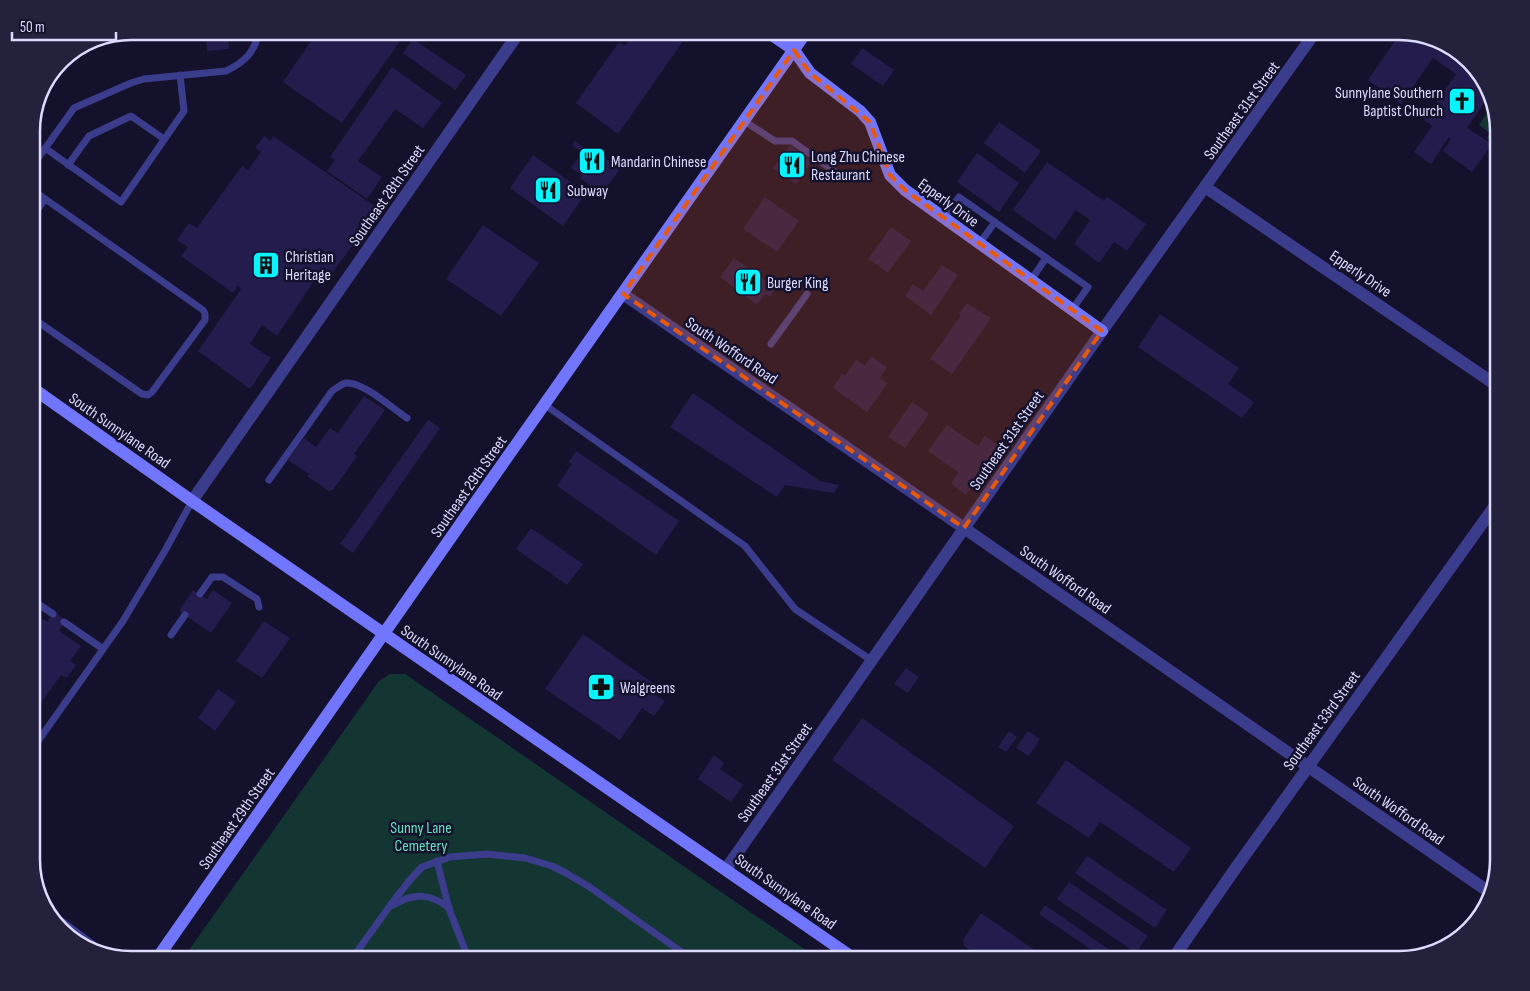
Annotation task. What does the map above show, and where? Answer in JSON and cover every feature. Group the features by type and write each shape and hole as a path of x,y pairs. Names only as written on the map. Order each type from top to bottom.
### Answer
{"main road":[{"name":"Epperly Drive","path":"779,40 794,50 810,74 853,106 870,122 890,175 905,190 1102,331"},
{"name":"Southeast 29th Street","path":"162,951 801,40"},
{"name":"South Sunnylane Road","path":"40,394 843,951"}],"street":[{"name":"Southeast 28th Street","path":"192,501 514,40"},
{"name":"Southeast 31st Street","path":"726,870 1102,331 1310,40"},
{"name":"Epperly Drive","path":"1205,187 1490,381"},
{"name":"South Wofford Road","path":"623,294 1485,889"},
{"name":"Southeast 33rd Street","path":"1178,951 1490,513"}],"lane":[{"path":"40,156 74,108 137,81 226,71 248,58 256,40"},
{"path":"45,148 121,202 184,111 180,75"},
{"path":"68,165 89,136 131,116 164,140"},
{"path":"744,121 775,141 792,141 835,172"},
{"path":"40,195 203,310 205,314 205,320 148,395 142,394 40,323"},
{"path":"944,218 959,197 1088,287 1072,310"},
{"path":"40,208 46,199"},
{"path":"980,244 995,222"},
{"path":"1030,280 1046,258"},
{"path":"771,344 806,294"},
{"path":"269,480 332,391 345,383 356,384 406,418"},
{"path":"545,405 745,546 795,609 871,660"},
{"path":"40,740 124,621 192,501"},
{"path":"200,594 212,577 224,577 257,599 259,607"},
{"path":"40,605 53,614"},
{"path":"172,635 185,616"},
{"path":"64,622 104,649"},
{"path":"357,951 409,881 422,868 437,861 463,855 487,854 518,857 552,866 588,886 680,951"},
{"path":"437,861 449,908 466,951"},
{"path":"389,907 406,897 423,896 441,902 449,908"}],"highlighted area":[{"path":"794,50 810,73 870,122 890,175 905,190 1102,331 964,528 623,294"}],"green space":[{"path":"1488,112 1490,133 1479,125"},
{"name":"Sunny Lane Cemetery","path":"390,674 405,674 807,951 188,951 379,681"}],"building":[{"path":"206,40 228,40 229,49 207,51"},
{"path":"312,40 401,40 342,123 283,82"},
{"path":"412,40 414,40 466,75 455,90 403,53"},
{"path":"629,40 684,40 618,134 576,103 619,42 625,46"},
{"name":"Sunnylane Southern Baptist Church","path":"1396,40 1422,43 1450,55 1471,76 1483,96 1485,102 1467,128 1490,143 1490,147 1472,172 1443,151 1451,139 1449,137 1431,164 1414,152 1432,126 1424,120 1456,74 1433,58 1401,104 1368,80"},
{"path":"862,48 894,70 883,86 851,64"},
{"path":"392,67 442,103 423,128 395,109 358,161 382,177 367,199 327,171 335,160 330,157"},
{"path":"999,122 1041,151 1025,173 984,143"},
{"name":"Christian Heritage","path":"264,136 271,141 273,136 379,209 327,280 318,275 277,336 262,325 250,344 271,358 250,389 198,351 241,289 238,286 233,293 181,256 188,247 177,240 189,223 197,228 242,166 248,170 261,152 255,148"},
{"name":"Mandarin Chinese","path":"575,141 620,169 602,194 580,178 582,175 571,168 582,152 572,145"},
{"name":"Long Zhu Chinese Restaurant","path":"790,145 812,161 796,184 773,168"},
{"path":"977,153 1019,183 999,212 957,182"},
{"name":"Subway","path":"533,155 586,193 563,226 510,188"},
{"path":"1047,162 1104,201 1107,197 1146,224 1127,251 1114,242 1099,263 1074,244 1090,220 1076,210 1055,240 1013,210"},
{"path":"765,197 799,221 777,252 743,229"},
{"path":"483,225 539,263 501,316 446,279"},
{"path":"891,227 911,241 888,273 868,259"},
{"name":"Burger King","path":"734,258 776,288 770,297 765,294 757,305 720,277"},
{"path":"942,265 958,275 931,315 905,296 913,284 923,291"},
{"path":"967,303 991,318 952,374 930,359 961,315 959,314"},
{"path":"1160,314 1239,368 1228,384 1254,402 1242,418 1138,347"},
{"path":"871,356 887,367 880,378 888,383 867,412 833,388 842,374 845,376 856,360 865,366"},
{"path":"693,393 820,481 839,485 834,493 785,485 777,497 670,427"},
{"path":"364,396 385,410 354,454 357,456 333,490 329,491 288,460 304,438 316,447 330,428 338,433"},
{"path":"912,402 929,414 905,448 888,437"},
{"path":"428,420 440,428 353,553 340,544"},
{"path":"947,425 978,446 985,436 999,446 966,495 951,484 958,472 928,451"},
{"path":"576,451 679,521 656,555 557,486 572,464 569,462"},
{"path":"531,528 583,564 567,585 516,549"},
{"path":"193,590 207,599 213,590 232,603 211,633 179,611"},
{"path":"54,612 66,620 59,631 81,646 70,661 76,665 67,678 61,675 40,704 40,617 47,622"},
{"path":"264,621 290,638 262,678 236,661"},
{"name":"Walgreens","path":"583,634 657,686 652,693 665,701 654,716 642,708 620,740 545,689"},
{"path":"906,668 919,677 908,693 894,684"},
{"path":"218,689 236,702 215,731 198,718"},
{"path":"862,718 1014,826 985,868 832,760"},
{"path":"1009,731 1017,737 1006,752 998,747"},
{"path":"1028,731 1040,739 1029,756 1016,748"},
{"path":"714,755 724,763 720,769 743,785 731,802 698,779"},
{"path":"1066,760 1191,848 1174,872 1100,822 1089,838 1036,803"},
{"path":"1087,856 1167,910 1155,928 1075,873"},
{"path":"1069,882 1148,936 1137,951 1133,951 1057,899"},
{"path":"1045,905 1111,951 1093,951 1039,914"},
{"path":"981,913 1036,951 971,951 964,946 963,940"}],"place":[{"name":"Sunnylane Southern Baptist Church","path":"1462,101"},
{"name":"Mandarin Chinese","path":"592,161"},
{"name":"Long Zhu Chinese Restaurant","path":"792,165"},
{"name":"Subway","path":"548,190"},
{"name":"Christian Heritage","path":"266,265"},
{"name":"Burger King","path":"748,282"},
{"name":"Walgreens","path":"601,687"}]}
